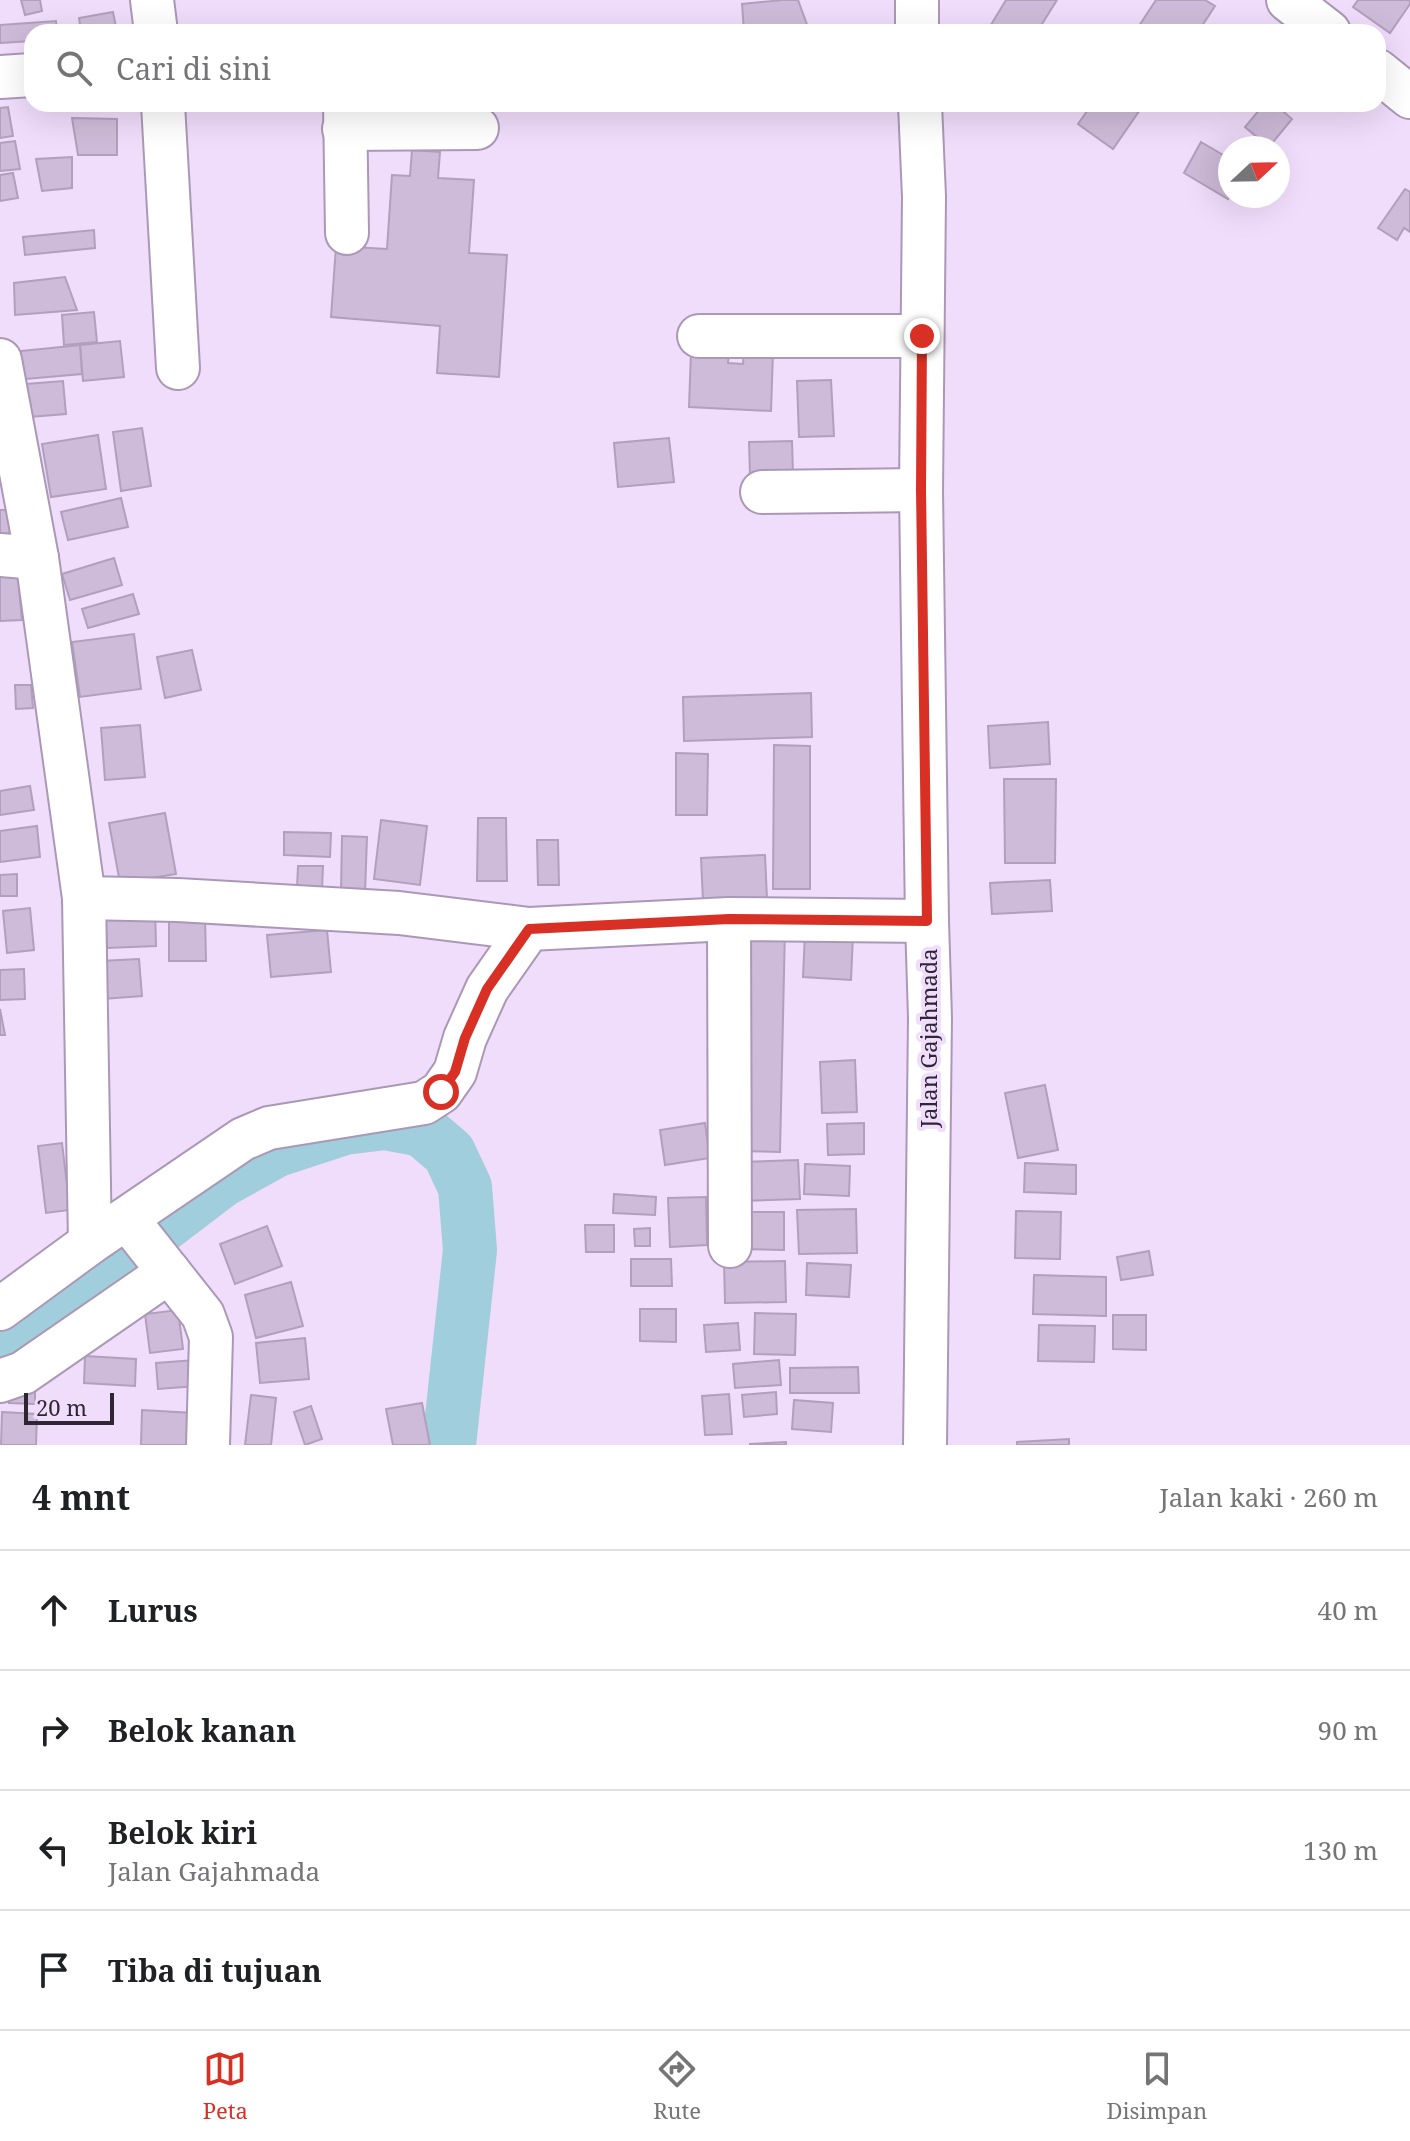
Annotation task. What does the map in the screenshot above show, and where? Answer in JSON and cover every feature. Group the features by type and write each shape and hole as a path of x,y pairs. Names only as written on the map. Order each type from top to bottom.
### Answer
{"street":[{"path":"152,0 155,24"},
{"path":"917,0 917,24"},
{"path":"1288,0 1319,24"},
{"path":"0,77 24,76"},
{"path":"1386,78 1410,97"},
{"path":"163,112 178,368"},
{"name":"Jalan Gajahmada","path":"920,112 924,197 921,490 890,921 930,1018 925,1445"},
{"path":"347,233 345,117 477,128"},
{"path":"699,336 922,336"},
{"path":"0,360 19,557 84,898 90,1243"},
{"path":"762,492 921,490"},
{"path":"84,898 178,900 399,913 529,929 729,919 890,921"},
{"path":"729,919 730,1246"},
{"path":"0,1309 90,1243 130,1223 243,1139 269,1128 424,1103 441,1092 455,1072 465,1038 487,989 529,929"},
{"path":"130,1223 203,1315 211,1337 208,1445"},
{"path":"0,1381 23,1373 165,1268"}],"building":[{"path":"21,0 40,0 42,11 25,15"},
{"path":"798,0 807,24 743,24 742,4"},
{"path":"1006,0 1057,0 1042,24 991,24"},
{"path":"1156,0 1205,0 1215,6 1203,24 1140,24"},
{"path":"1358,0 1410,0 1390,33 1386,30 1386,24 1377,24 1353,7"},
{"path":"113,12 115,24 80,24 79,18"},
{"path":"56,21 56,24 24,24 24,42 0,43 0,25"},
{"path":"8,107 13,136 0,138 0,108"},
{"path":"1086,112 1138,112 1113,149 1078,124"},
{"path":"1257,112 1284,112 1292,119 1278,136 1256,136 1245,127"},
{"path":"72,118 117,119 117,155 78,155"},
{"path":"15,141 20,169 0,171 0,143"},
{"path":"1201,142 1218,152 1218,193 1184,173"},
{"path":"412,150 440,152 438,178 474,180 469,253 507,255 499,377 437,373 440,326 331,317 336,246 387,249 392,175 410,176"},
{"path":"72,157 72,188 42,191 36,159"},
{"path":"13,173 18,198 0,201 0,175"},
{"path":"1405,189 1410,192 1410,232 1404,228 1397,240 1378,228"},
{"path":"94,230 95,248 25,255 23,237"},
{"path":"65,277 77,310 15,315 14,283"},
{"path":"94,312 97,342 64,345 62,315"},
{"path":"120,341 124,377 83,381 80,345"},
{"path":"80,345 82,374 14,380 12,352"},
{"path":"744,351 773,352 771,411 689,407 691,352 729,354 728,363 743,364"},
{"path":"831,380 834,436 799,437 797,381"},
{"path":"63,381 66,414 17,418 14,385"},
{"path":"142,428 151,486 121,491 113,432"},
{"path":"98,435 106,489 51,497 42,444"},
{"path":"669,438 674,482 618,487 614,443"},
{"path":"792,441 793,474 750,475 749,442"},
{"path":"121,498 128,527 68,540 61,512"},
{"path":"0,510 9,510 12,538 0,538"},
{"path":"114,558 122,585 70,600 62,574"},
{"path":"17,568 22,620 0,621 0,569"},
{"path":"133,594 139,614 88,628 82,609"},
{"path":"134,634 141,689 80,697 72,642"},
{"path":"192,650 201,690 165,698 157,657"},
{"path":"15,685 31,685 33,708 16,709"},
{"path":"811,693 812,737 684,741 683,697"},
{"path":"1048,722 1050,764 990,768 988,726"},
{"path":"140,725 145,777 105,780 101,728"},
{"path":"774,745 810,746 810,889 773,889"},
{"path":"676,753 708,754 707,815 676,815"},
{"path":"1004,779 1056,779 1055,863 1005,863"},
{"path":"30,786 34,810 0,815 0,791"},
{"path":"165,813 176,874 120,883 109,823"},
{"path":"478,818 506,818 507,881 477,881"},
{"path":"381,820 427,826 420,885 374,879"},
{"path":"37,826 40,857 0,862 0,831"},
{"path":"284,832 331,833 330,857 284,855"},
{"path":"342,836 367,837 365,893 341,892"},
{"path":"537,840 558,840 559,885 538,885"},
{"path":"765,855 767,899 703,901 701,858"},
{"path":"298,866 323,866 322,889 297,888"},
{"path":"17,874 17,896 0,896 0,875"},
{"path":"1050,880 1052,911 992,914 990,883"},
{"path":"155,907 156,946 107,948 105,909"},
{"path":"30,908 34,950 7,953 3,911"},
{"path":"169,915 205,915 206,961 169,961"},
{"path":"743,927 785,928 780,1152 738,1151"},
{"path":"327,930 331,972 271,977 267,935"},
{"path":"805,933 853,935 851,980 803,977"},
{"path":"139,959 142,996 103,999 100,961"},
{"path":"24,969 25,999 0,1000 0,970"},
{"path":"0,1009 5,1035 0,1035"},
{"path":"855,1060 857,1112 822,1113 820,1062"},
{"path":"1045,1085 1058,1150 1018,1158 1005,1093"},
{"path":"705,1123 710,1158 665,1165 660,1130"},
{"path":"864,1123 864,1154 828,1155 827,1124"},
{"path":"62,1143 70,1210 46,1213 38,1146"},
{"path":"798,1160 800,1199 741,1201 739,1162"},
{"path":"1025,1163 1076,1165 1076,1194 1024,1192"},
{"path":"805,1164 850,1166 849,1196 804,1194"},
{"path":"614,1194 656,1197 655,1215 613,1213"},
{"path":"706,1197 707,1245 670,1247 668,1198"},
{"path":"856,1209 857,1253 799,1254 797,1210"},
{"path":"1016,1211 1061,1212 1060,1259 1015,1258"},
{"path":"744,1212 784,1212 784,1250 744,1249"},
{"path":"585,1225 614,1225 614,1252 586,1252"},
{"path":"267,1226 282,1266 235,1284 220,1244"},
{"path":"650,1228 650,1246 635,1246 634,1229"},
{"path":"1149,1251 1153,1275 1121,1280 1117,1257"},
{"path":"631,1259 671,1259 672,1286 631,1286"},
{"path":"785,1261 786,1302 725,1303 724,1262"},
{"path":"807,1263 851,1265 849,1297 806,1295"},
{"path":"1034,1275 1106,1277 1106,1316 1033,1314"},
{"path":"291,1282 303,1326 256,1338 245,1295"},
{"path":"640,1309 676,1309 676,1342 640,1341"},
{"path":"178,1310 183,1349 150,1353 145,1314"},
{"path":"755,1313 796,1314 795,1355 754,1354"},
{"path":"1113,1315 1146,1315 1146,1350 1113,1349"},
{"path":"738,1323 740,1350 706,1352 704,1325"},
{"path":"1039,1325 1095,1326 1094,1362 1038,1361"},
{"path":"305,1338 309,1379 260,1383 256,1343"},
{"path":"85,1356 136,1359 135,1386 84,1383"},
{"path":"195,1360 197,1386 158,1389 156,1363"},
{"path":"779,1360 781,1385 735,1388 733,1364"},
{"path":"858,1367 859,1393 790,1393 790,1368"},
{"path":"10,1383 35,1383 35,1404 9,1403"},
{"path":"776,1392 777,1414 744,1417 742,1395"},
{"path":"729,1394 732,1434 705,1435 702,1396"},
{"path":"251,1395 276,1398 271,1445 245,1445"},
{"path":"794,1400 833,1403 831,1432 792,1429"},
{"path":"422,1403 430,1445 393,1445 386,1409"},
{"path":"311,1406 322,1439 305,1445 294,1412"},
{"path":"142,1410 193,1413 191,1445 141,1445"},
{"path":"2,1412 37,1414 36,1445 1,1445"},
{"path":"1069,1439 1069,1445 1017,1445 1017,1442"},
{"path":"786,1442 786,1445 750,1445 750,1444"}],"waterway":[{"path":"0,1339 32,1325 221,1181 277,1150 344,1128 385,1123 422,1130 449,1153 465,1187 470,1250 449,1445"}],"route":[{"path":"441,1092 455,1072 465,1038 487,989 529,929 729,919 927,921 922,336"}]}
